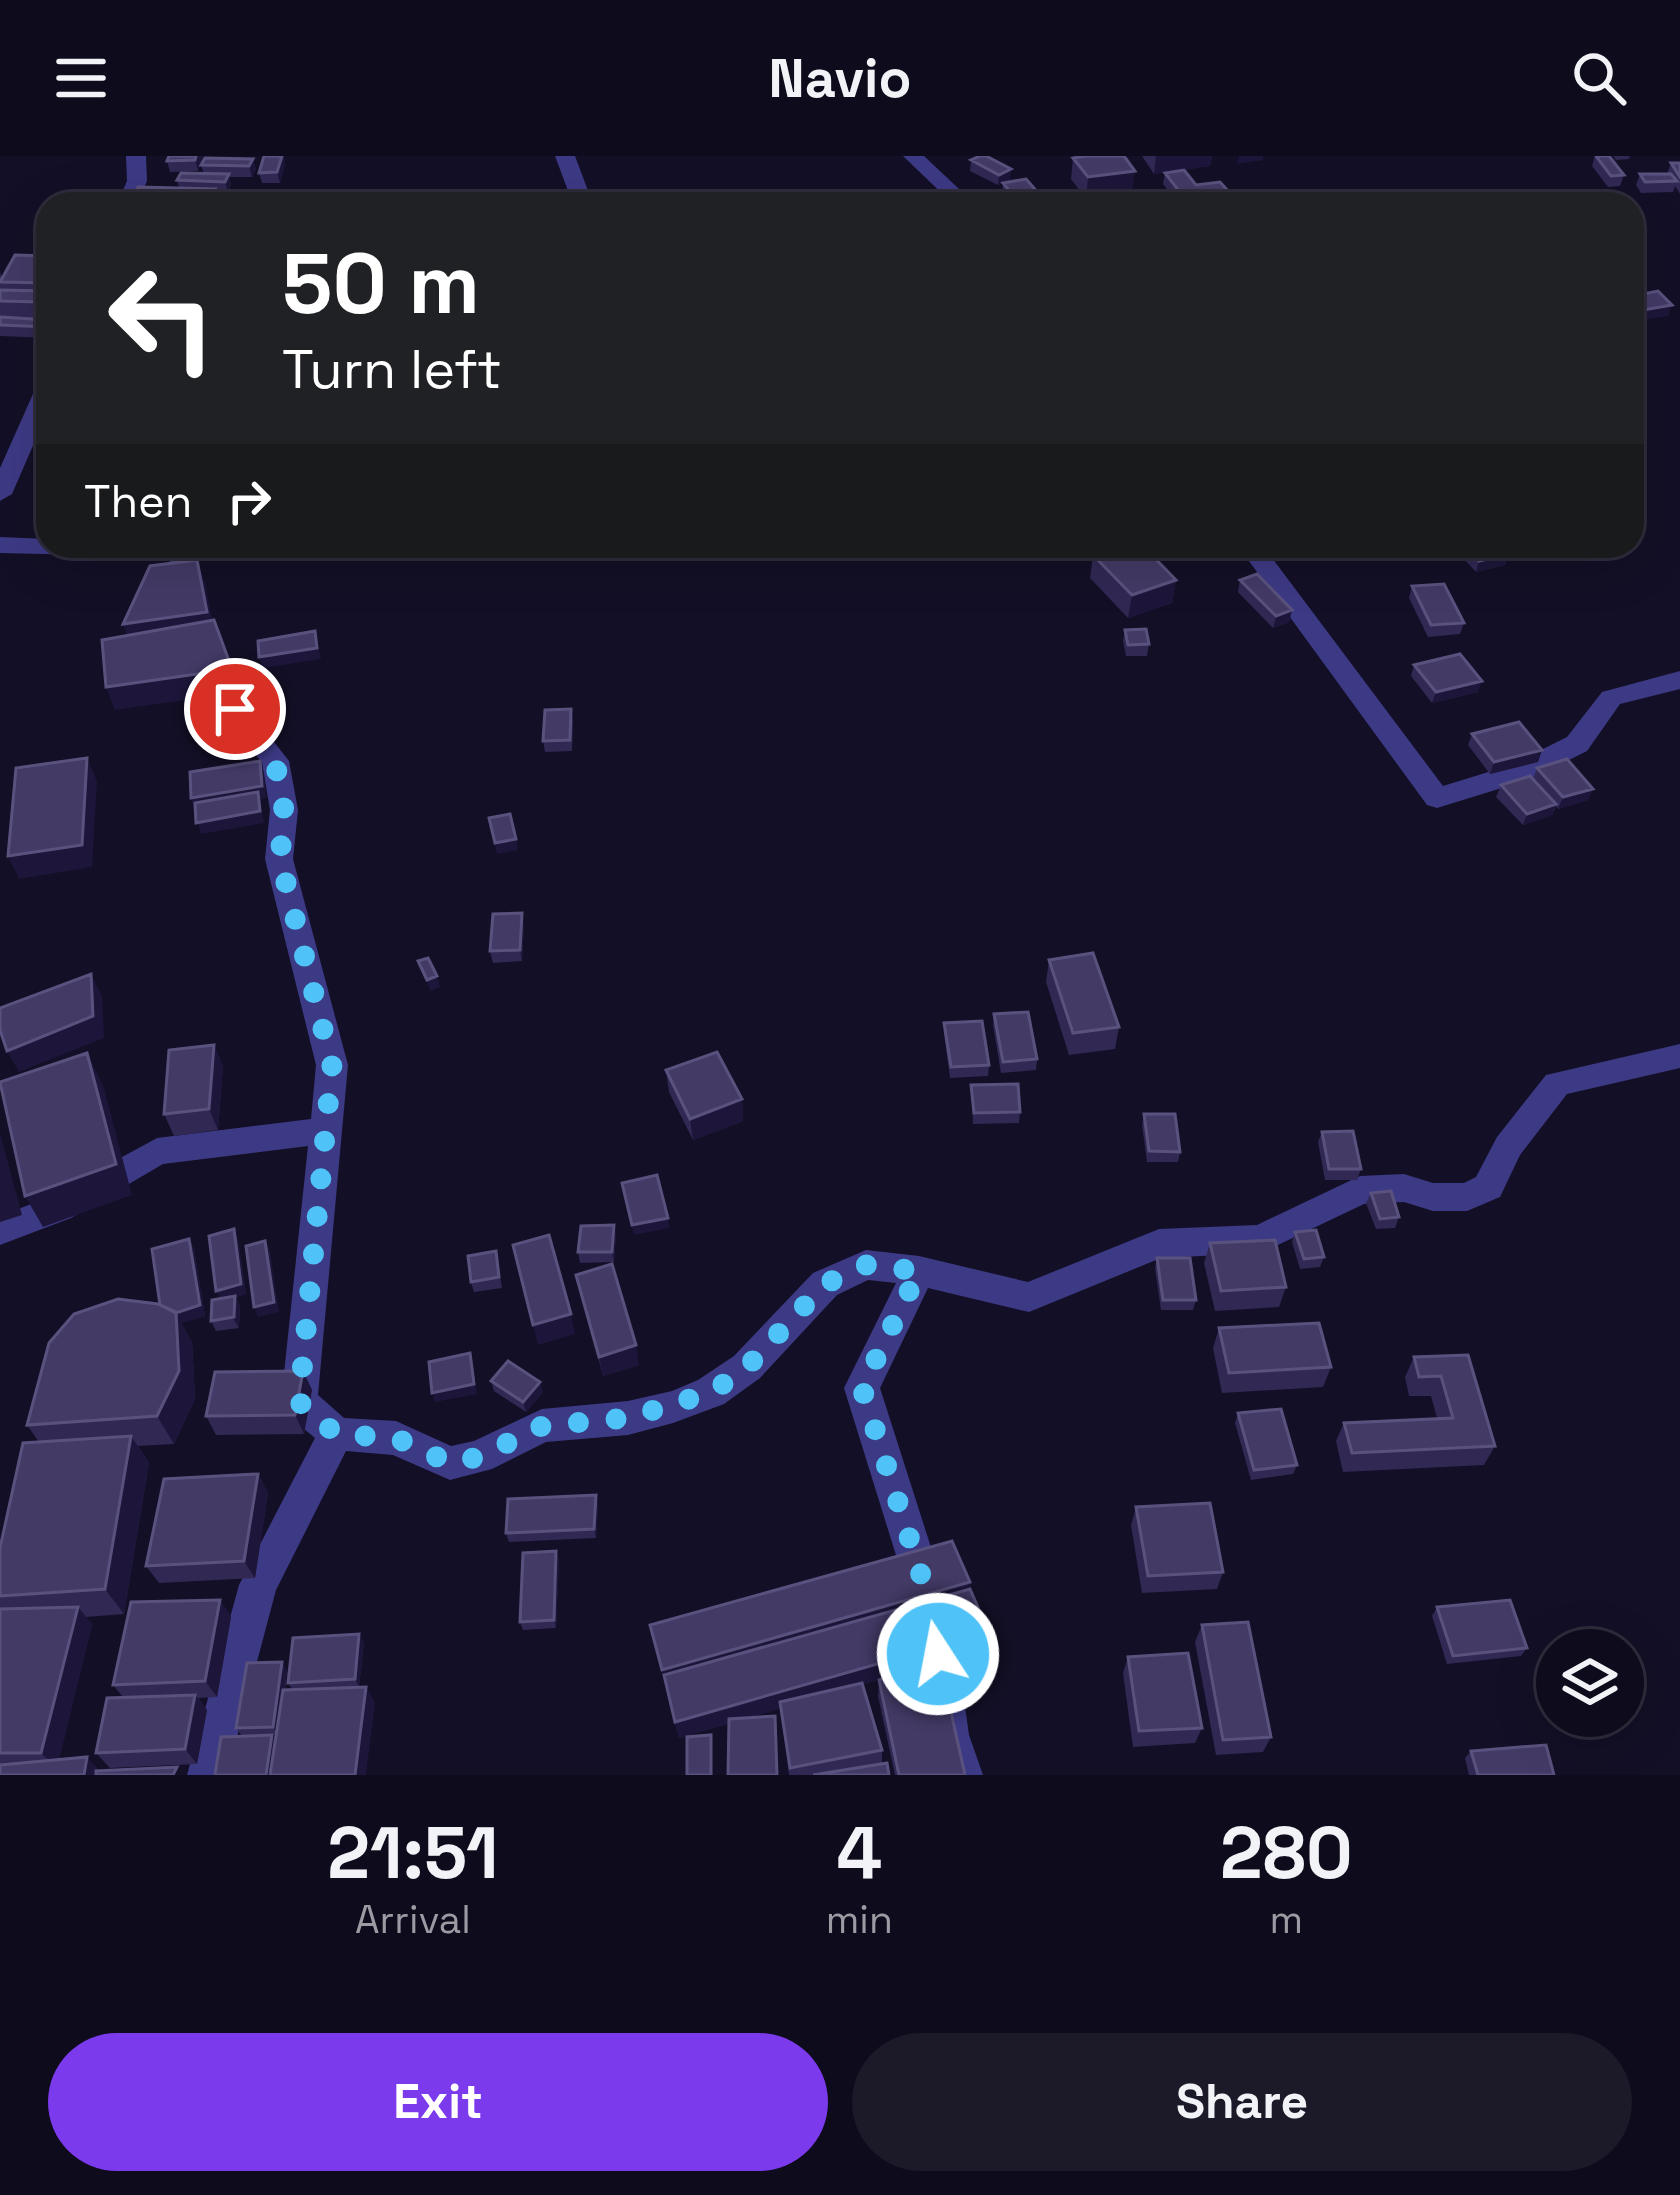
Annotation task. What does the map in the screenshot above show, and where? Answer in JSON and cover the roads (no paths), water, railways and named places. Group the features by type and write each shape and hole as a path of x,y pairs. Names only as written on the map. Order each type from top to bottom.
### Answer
{"street":[{"path":"133,192 136,156"},
{"path":"565,156 578,192"},
{"path":"914,156 952,192"},
{"path":"0,494 36,412"},
{"path":"0,545 36,546"},
{"path":"181,558 214,684 275,761 284,810 280,859 332,1065 299,1402 336,1434 396,1438 450,1463 479,1457 542,1426 628,1418 673,1407 712,1392 747,1367 825,1284 866,1265 919,1271 1029,1297 1159,1244 1261,1239 1360,1190 1404,1188 1433,1197 1467,1197 1488,1186 1508,1146 1557,1084 1680,1056"},
{"path":"1259,558 1437,798 1521,772 1577,744 1611,698 1680,680"},
{"path":"0,1231 59,1208 157,1150 325,1131"},
{"path":"919,1271 862,1388 933,1613 949,1736 963,1775"},
{"path":"207,1775 258,1585 336,1434"}]}
